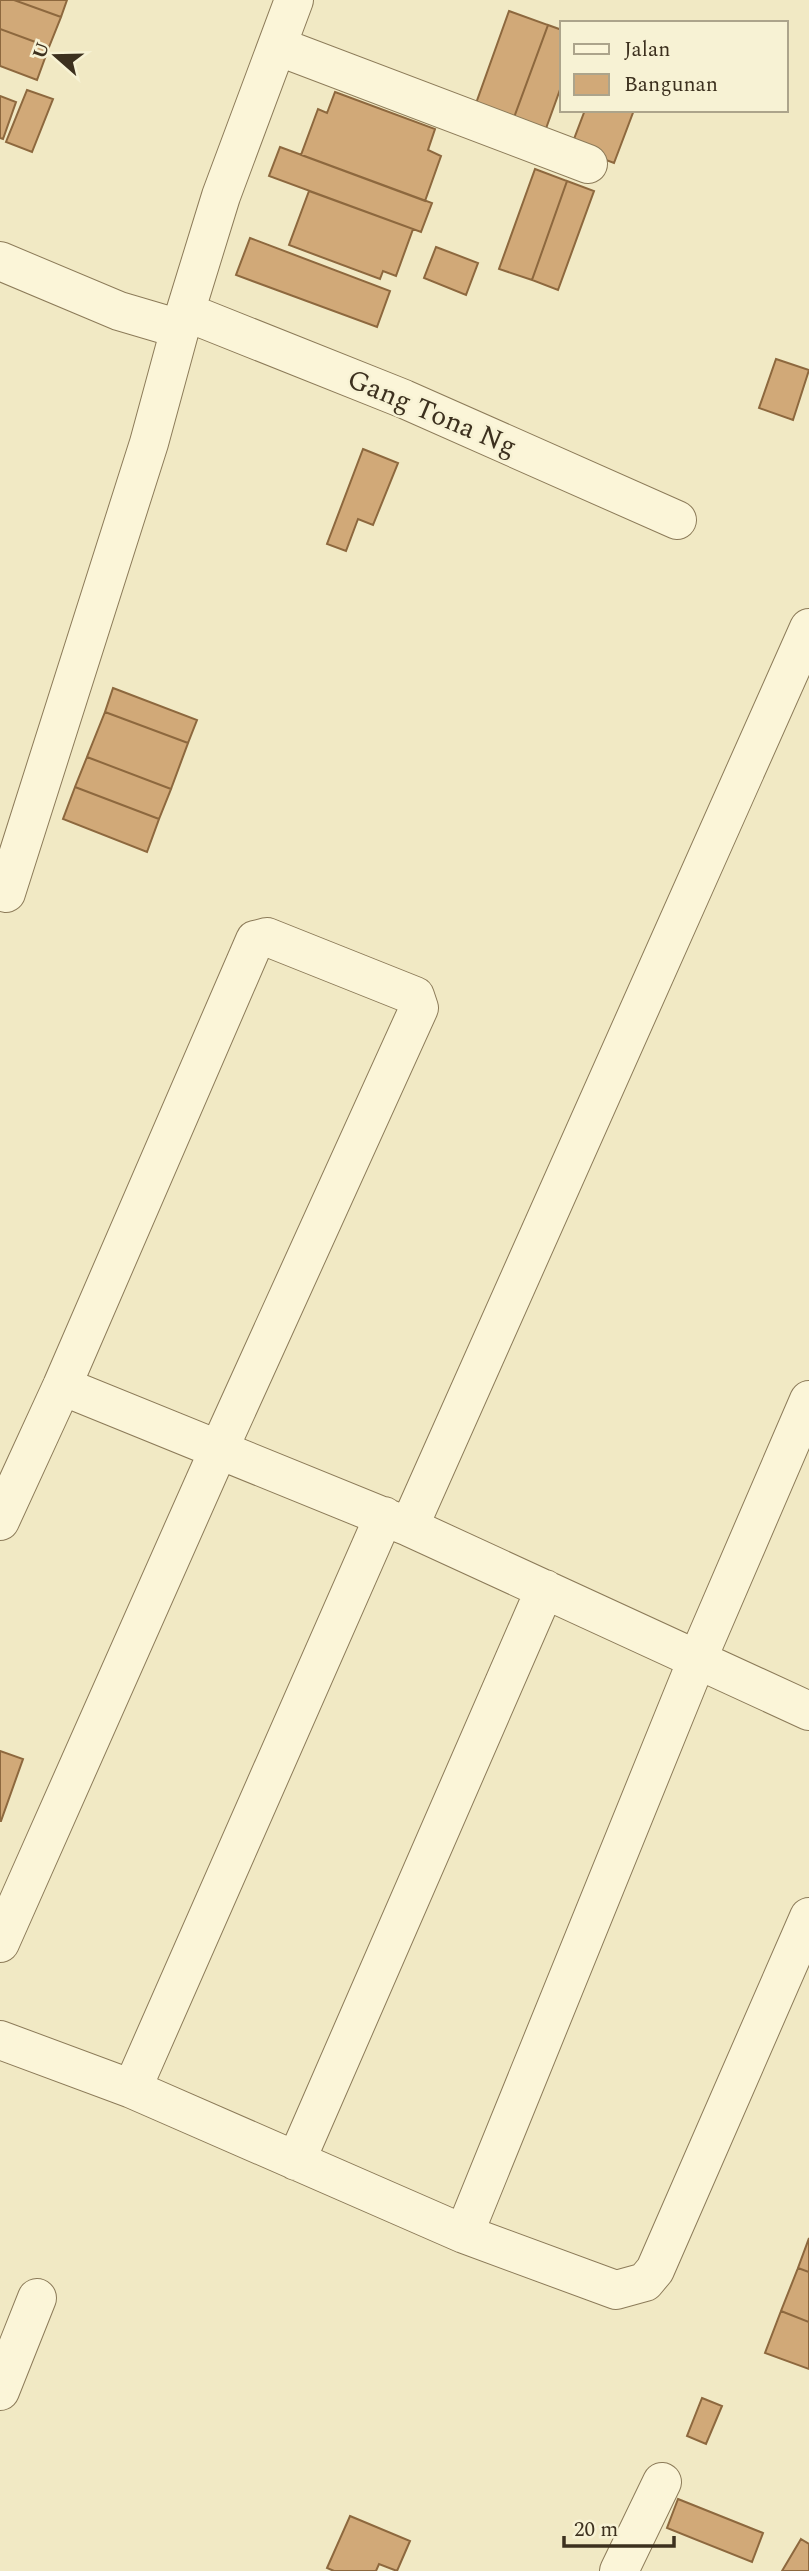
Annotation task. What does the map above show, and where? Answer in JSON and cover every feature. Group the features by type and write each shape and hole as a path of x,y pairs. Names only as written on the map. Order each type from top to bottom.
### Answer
{"street":[{"path":"0,890 6,892 10,880 149,443 221,197 294,0"},
{"path":"277,46 588,164"},
{"name":"Gang Tona Ng","path":"0,261 119,311 183,321 404,399 677,520"},
{"path":"132,2089 396,1522 799,679 809,628"},
{"path":"0,1521 62,1386 256,940 267,936 415,996 419,1008 219,1449 0,1943"},
{"path":"62,1386 396,1522 809,1711"},
{"path":"464,2234 698,1660 809,1400"},
{"path":"296,2161 545,1589"},
{"path":"0,2040 132,2089 464,2234 616,2290 645,2282 655,2270 809,1917"},
{"path":"0,2391 37,2298"},
{"path":"619,2571 663,2482"}],"building":[{"path":"0,0 14,0 61,17 49,47 0,29"},
{"path":"14,0 67,0 61,17"},
{"path":"509,11 548,25 512,123 474,109"},
{"path":"548,25 560,29 560,90 544,134 512,123"},
{"path":"0,29 49,47 37,80 0,66"},
{"path":"27,90 53,99 32,152 6,142"},
{"path":"335,92 435,129 428,150 441,156 425,201 301,155 318,109 327,113"},
{"path":"0,96 16,102 3,139 0,138"},
{"path":"584,112 633,112 614,163 571,147"},
{"path":"280,147 432,203 421,232 269,176"},
{"path":"535,169 567,181 532,280 499,269"},
{"path":"567,181 594,191 558,290 532,280"},
{"path":"309,191 413,229 396,276 383,271 380,279 289,245"},
{"path":"250,238 390,291 377,327 236,275"},
{"path":"436,247 478,263 466,295 424,278"},
{"path":"776,359 809,370 793,420 759,408"},
{"path":"363,449 398,463 373,525 358,519 346,551 327,544"},
{"path":"113,688 197,720 188,743 105,712"},
{"path":"105,712 188,743 171,789 87,757"},
{"path":"87,757 171,789 159,819 75,787"},
{"path":"75,787 159,819 147,852 63,819"},
{"path":"0,1751 23,1759 1,1821 0,1821"},
{"path":"809,2238 809,2272 798,2268"},
{"path":"798,2268 809,2272 809,2322 781,2311"},
{"path":"781,2311 809,2322 809,2369 765,2353"},
{"path":"702,2398 722,2406 706,2444 687,2436"},
{"path":"678,2499 763,2533 752,2562 667,2528"},
{"path":"350,2516 410,2541 397,2571 379,2564 376,2571 334,2571 327,2568"},
{"path":"801,2539 809,2544 809,2571 782,2571"}]}
